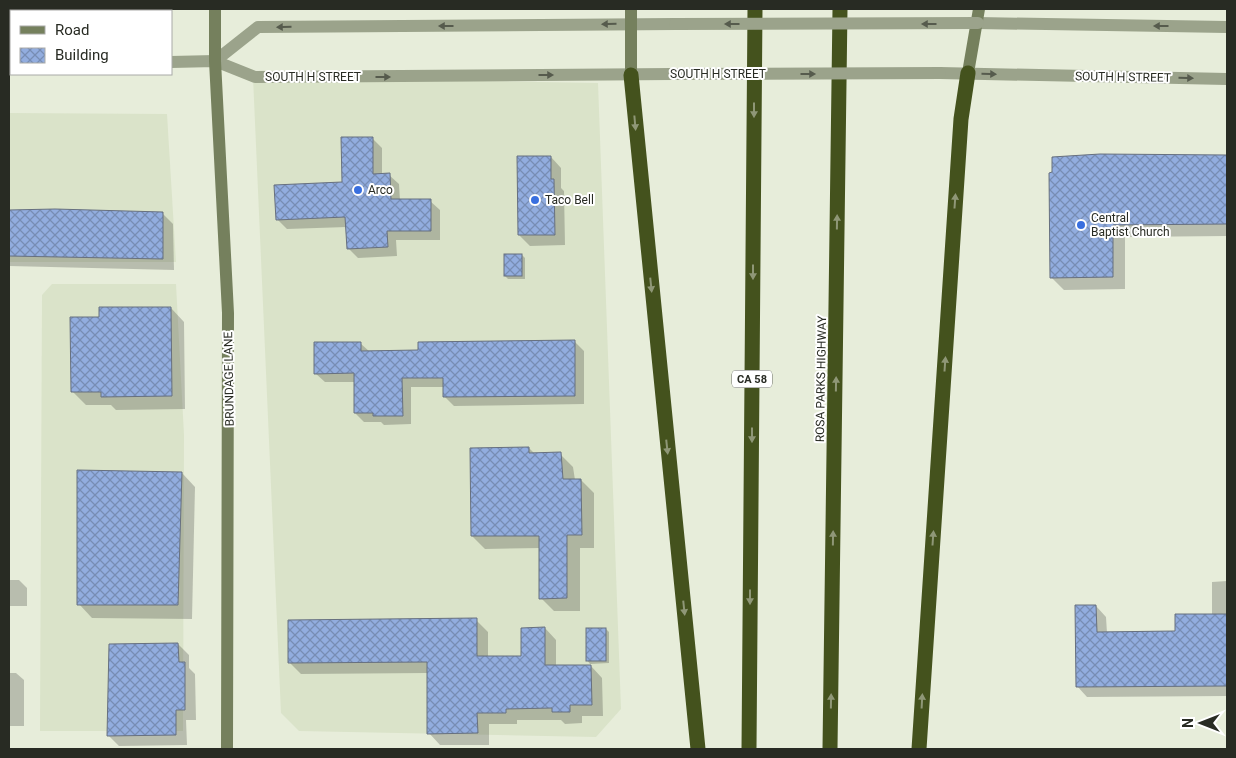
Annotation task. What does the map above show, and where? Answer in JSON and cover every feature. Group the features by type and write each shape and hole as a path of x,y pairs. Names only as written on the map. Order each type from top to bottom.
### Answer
{"highway":[{"name":"CA 58","path":"749,749 755,9"},
{"name":"ROSA PARKS HIGHWAY","path":"830,749 840,9"},
{"path":"919,749 961,118 968,73"},
{"path":"631,75 698,749"}],"main road":[{"name":"BRUNDAGE LANE","path":"215,9 215,61 228,314 227,749"},
{"path":"631,9 631,75"},
{"path":"968,73 979,9"}],"street":[{"path":"172,62 215,61 258,27 978,23 1227,26"},
{"name":"SOUTH H STREET","path":"215,61 255,77 968,73 1114,78 1227,79"}],"shaded area":[{"path":"253,77 598,83 621,709 596,737 299,731 281,713"},
{"path":"9,113 167,114 176,262 9,262"},
{"path":"52,284 176,284 184,435 183,731 40,731 42,295"}],"building":[{"path":"341,137 373,137 373,174 390,173 391,199 431,199 431,231 387,231 388,247 347,249 345,217 276,220 274,185 342,182"},
{"path":"1100,154 1227,155 1227,224 1113,225 1113,277 1050,278 1049,173 1052,172 1052,157"},
{"path":"517,156 551,156 551,179 554,179 555,235 518,235"},
{"path":"55,209 163,212 163,259 9,256 9,210"},
{"path":"504,254 522,254 522,276 504,276"},
{"path":"99,307 171,307 172,396 101,397 101,392 71,392 70,317 99,317"},
{"path":"575,340 575,396 443,397 443,378 402,378 403,416 373,416 373,413 354,413 354,373 314,374 314,342 361,342 361,351 418,350 418,342"},
{"path":"529,447 529,453 561,452 563,479 581,479 582,535 567,535 567,598 539,599 539,536 471,536 470,448"},
{"path":"77,470 182,472 178,605 77,605"},
{"path":"1075,605 1096,605 1097,632 1175,631 1175,614 1227,614 1227,686 1076,687"},
{"path":"477,618 477,656 521,656 521,628 545,627 545,665 591,665 592,705 570,705 570,712 552,712 552,708 506,709 506,713 477,713 478,733 427,734 427,662 288,663 288,620"},
{"path":"586,628 606,628 606,661 586,661"},
{"path":"178,643 179,662 185,662 185,710 176,710 176,735 107,736 109,644"}],"place":[{"name":"Arco","path":"358,190"},
{"name":"Taco Bell","path":"535,200"},
{"name":"Central Baptist Church","path":"1081,225"}]}
